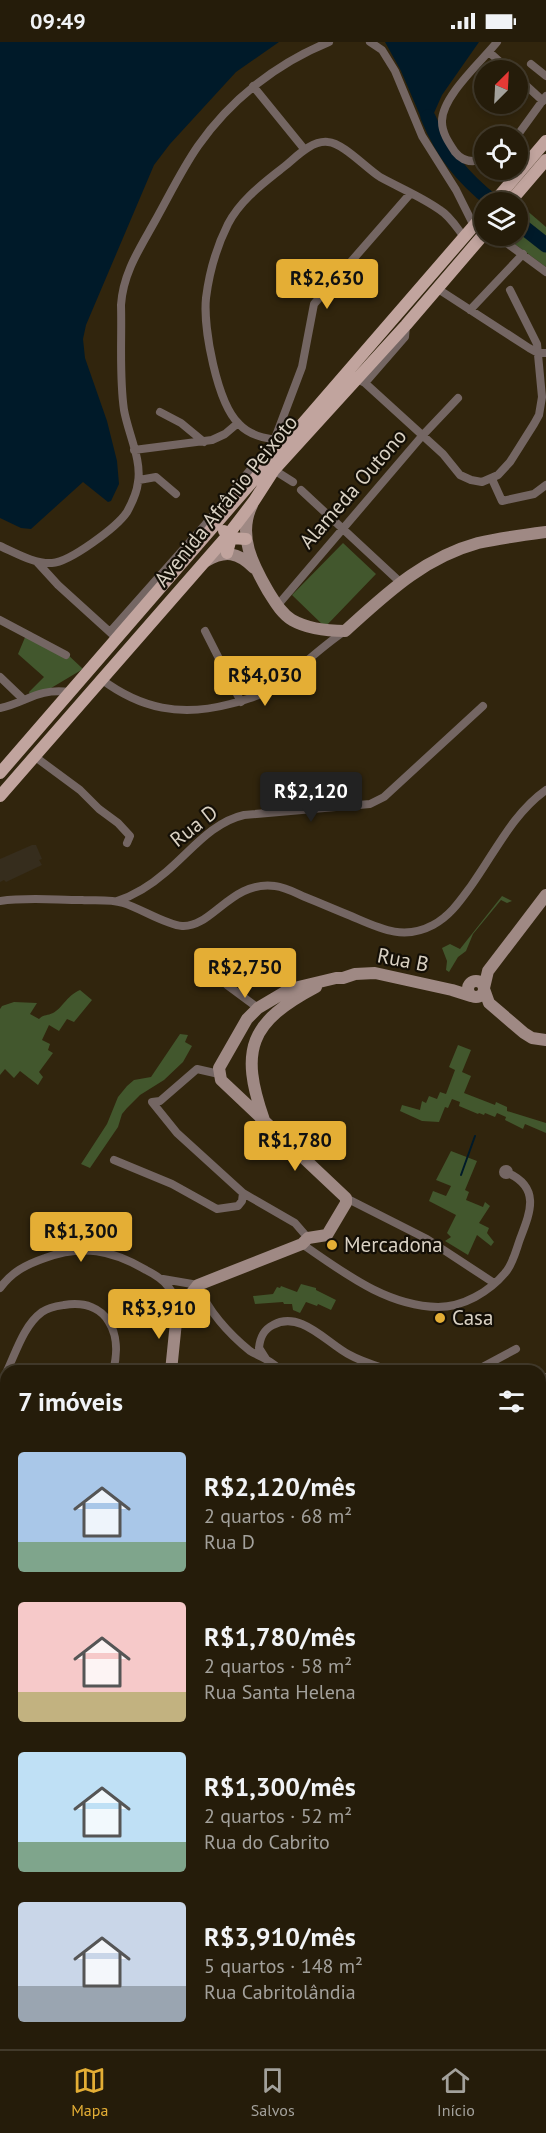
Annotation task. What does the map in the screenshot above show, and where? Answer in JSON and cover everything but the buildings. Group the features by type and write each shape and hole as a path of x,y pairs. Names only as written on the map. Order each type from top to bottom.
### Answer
{"main road":[{"path":"513,192 546,141"},
{"path":"514,192 546,160"},
{"name":"Avenida Afrânio Peixoto","path":"0,773 113,636 216,525 464,237 474,229"},
{"name":"Avenida Afrânio Peixoto","path":"0,796 205,561 230,536 274,470 361,381 438,289 474,235"},
{"path":"216,525 230,536 246,539"},
{"path":"227,553 230,536"}],"street":[{"path":"0,546 37,561 53,563 66,560 119,521 130,505 139,480 138,463 123,401 121,304 128,268 198,146 215,124 253,86 295,58 329,42"},
{"path":"370,42 382,50 395,71 419,130 474,214"},
{"path":"474,160 468,161 458,156 444,132 442,119 451,96 498,42"},
{"path":"489,52 498,60"},
{"path":"531,63 546,76"},
{"path":"253,86 305,150"},
{"path":"524,126 544,99 528,86"},
{"path":"290,440 274,441 238,423 231,414 221,388 208,338 206,298 210,276 228,225 247,198 305,150 317,143 332,142 369,170 442,212 464,237"},
{"path":"37,561 58,585 113,636 274,441 302,368 314,304 410,194"},
{"path":"511,246 546,272"},
{"path":"470,310 523,254"},
{"path":"438,289 542,353"},
{"path":"361,381 443,454 460,475 482,482 492,480 504,470 542,417 542,353 510,290"},
{"name":"Alameda Outono","path":"277,606 422,436 458,398"},
{"path":"160,412 181,423 204,442"},
{"path":"134,450 204,442 222,436 238,423"},
{"path":"274,470 293,482"},
{"path":"139,480 156,477 176,494"},
{"path":"492,480 502,501 534,494 546,485"},
{"path":"301,490 400,582"},
{"path":"254,501 247,521 246,539 255,569 277,606 285,615 302,624 330,631 345,631"},
{"path":"101,679 117,692 160,708 191,711 241,702 271,689 345,631 400,582 432,562 470,546 489,541 546,532"},
{"path":"205,561 218,554 227,553 246,561 255,569"},
{"path":"0,620 66,655"},
{"path":"205,631 241,702"},
{"path":"0,677 23,699"},
{"path":"0,708 44,692 55,690 69,692"},
{"name":"Rua D","path":"117,901 154,882 212,830 234,818 244,815 377,802 391,792 483,706"},
{"path":"34,756 81,790 99,809 118,823 130,836 127,843"},
{"path":"0,901 22,899 117,901 176,925 185,926 205,918 236,894 254,888 273,886 292,891 382,930 405,932 419,930 435,924 449,914 520,814 546,790"},
{"path":"452,990 488,971 546,895"},
{"path":"471,982 467,989 473,997 481,996 488,971"},
{"name":"Rua B","path":"265,1123 253,1086 250,1059 252,1048 261,1028 290,989 355,974 375,973 452,990 489,1003"},
{"path":"471,982 478,981 489,1003 528,1036 537,1040 546,1040"},
{"path":"227,986 258,1008"},
{"name":"Rua B","path":"219,1074 219,1068 238,1033 258,1008 281,1001"},
{"path":"494,1283 427,1239 346,1198 265,1123 221,1080 219,1074 199,1069 194,1071 159,1101 152,1102 171,1126 243,1193 295,1223 305,1241 364,1285 408,1303 438,1307 458,1305 477,1296 494,1283 510,1266 529,1216 530,1203 528,1189 519,1178 508,1173"},
{"path":"114,1160 172,1184 217,1209 238,1206 242,1201 243,1193"},
{"path":"177,1311 198,1285 305,1241 329,1234 346,1203 346,1198"},
{"path":"0,1288 17,1269 49,1256 80,1250 119,1257 163,1279 198,1285"},
{"path":"163,1279 174,1295 177,1311 172,1365"},
{"path":"198,1285 202,1295 221,1322 251,1352 274,1365"},
{"path":"9,1365 22,1337 41,1313 55,1306 79,1303 97,1309 111,1327 116,1346 114,1365"},
{"path":"266,1359 259,1348 263,1333 274,1324 294,1321 340,1350 372,1365"},
{"path":"486,1365 516,1349"}],"shaded area":[{"path":"36,845 42,865 6,882 4,880 0,882 0,859"}],"green space":[{"path":"528,211 546,227 546,267 518,246 528,246"},
{"path":"343,543 376,574 325,627 292,595"},
{"path":"26,635 66,653 83,669 31,700 29,692 44,677 18,654"},
{"path":"502,896 512,901 507,903 501,900 473,934 466,951 458,957 449,972 446,970 447,961 442,948 450,944 460,949"},
{"path":"80,990 92,1000 74,1022 67,1019 59,1031 49,1025 42,1040 50,1044 48,1050 53,1053 39,1072 43,1077 38,1085 20,1071 14,1078 5,1069 0,1075 0,1009 2,1006 14,1002 37,1003 30,1014 39,1019 56,1011"},
{"path":"180,1034 188,1035 185,1042 192,1046 183,1062 164,1080 140,1095 127,1108 122,1114 118,1127 90,1168 81,1164 107,1124 118,1097 134,1080 151,1077"},
{"path":"458,1045 471,1050 462,1072 471,1076 464,1093 495,1105 496,1102 507,1107 507,1111 546,1123 546,1133 525,1124 523,1129 497,1113 495,1117 485,1113 484,1115 478,1114 459,1106 460,1102 452,1099 448,1108 445,1107 439,1122 422,1121 400,1111 402,1105 420,1110 422,1101 426,1103 429,1096 437,1099 440,1092 446,1094 455,1070 449,1067"},
{"path":"451,1151 477,1161 465,1190 469,1192 466,1200 483,1207 485,1202 490,1206 479,1223 489,1228 487,1233 494,1242 491,1246 477,1235 468,1255 445,1241 451,1237 447,1233 456,1215 429,1201 433,1191 446,1196 451,1186 436,1180"},
{"path":"301,1284 316,1288 336,1300 331,1310 306,1302 300,1313 293,1310 292,1304 283,1302 255,1304 253,1296 273,1294 277,1287 281,1286 297,1292"}],"water":[{"path":"0,42 279,42 236,72 170,144 154,165 86,325 83,339 85,358 107,421 117,461 119,484 111,501 108,502 83,482 31,529 21,528 0,518"},
{"path":"385,42 479,42 442,95 434,113 422,120 401,71"}],"waterway":[{"path":"428,117 454,164 482,192"},
{"path":"528,231 546,245"},
{"path":"461,1175 475,1136"}],"place":[{"name":"Mercadona","path":"332,1245"},
{"name":"Casa","path":"440,1318"}]}
